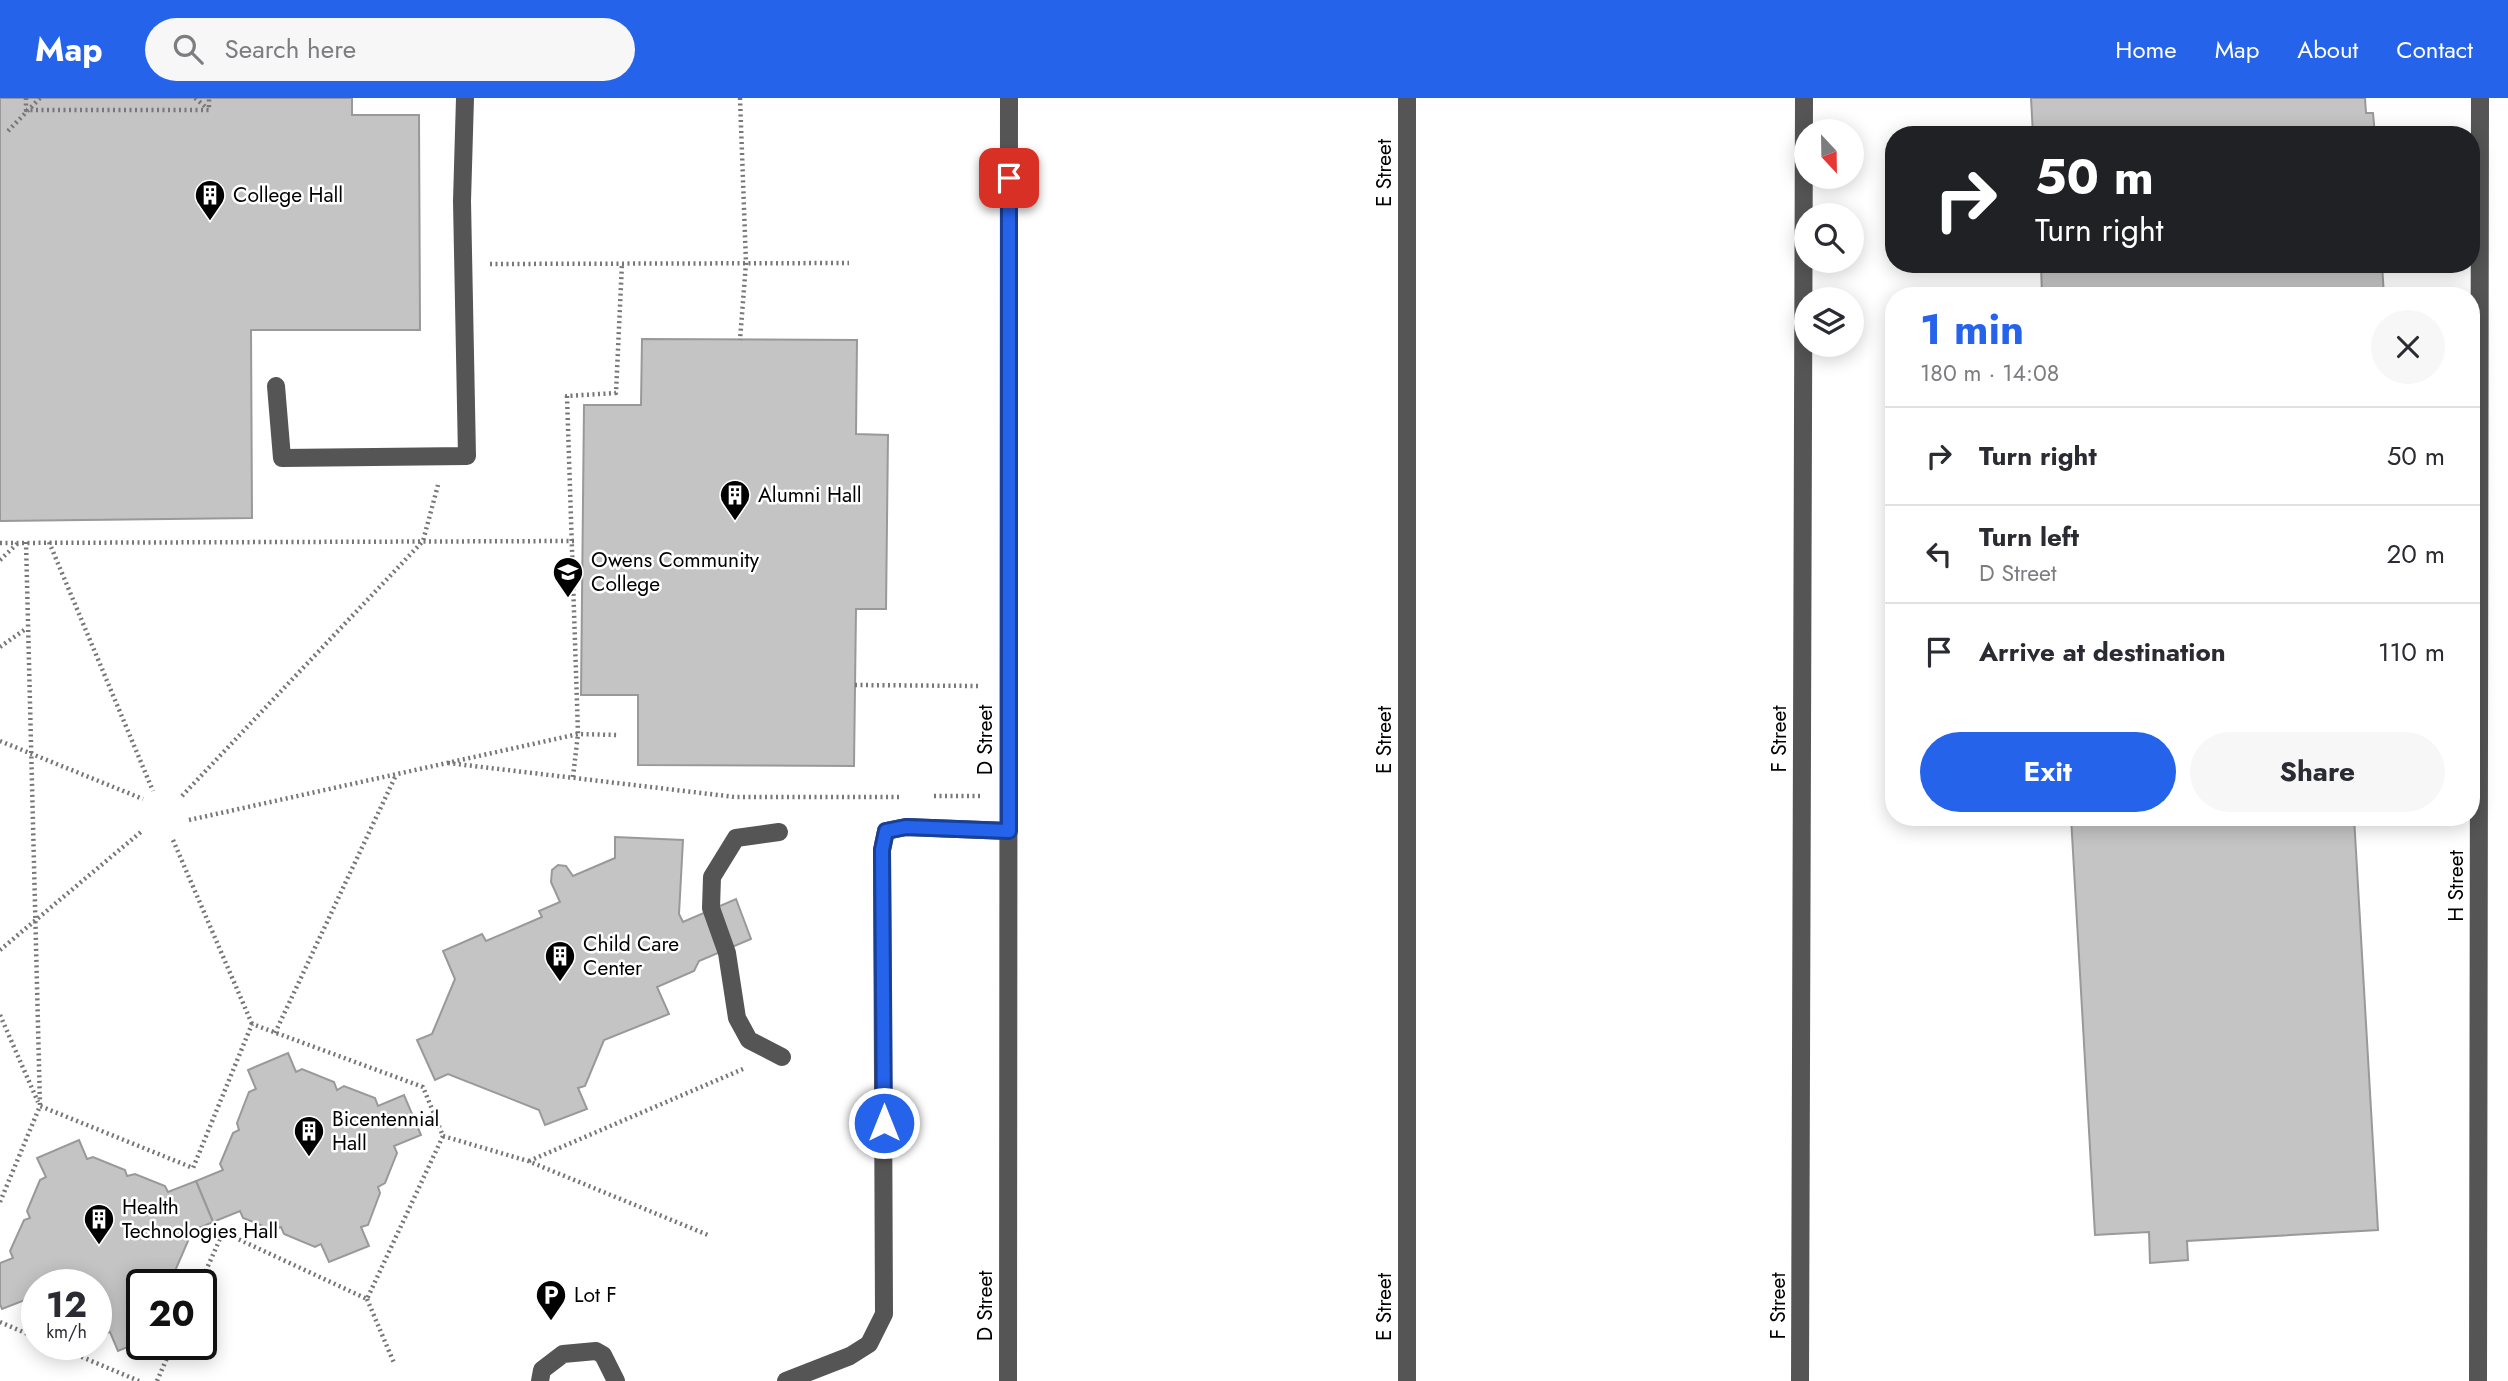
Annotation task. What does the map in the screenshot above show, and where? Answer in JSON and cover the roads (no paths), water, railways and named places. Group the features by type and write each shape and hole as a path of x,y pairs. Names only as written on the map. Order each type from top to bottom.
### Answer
{"street":[{"path":"276,386 282,458 467,456 463,264 465,98"},
{"name":"D Street","path":"1008,1381 1009,98"},
{"name":"E Street","path":"1407,98 1407,1381"},
{"name":"F Street","path":"1800,1381 1804,98"},
{"name":"H Street","path":"2480,98 2480,126"},
{"name":"H Street","path":"2478,1381 2479,826"},
{"path":"786,1381 850,1356 869,1344 884,1314 882,850 886,831 906,827 1009,831"},
{"path":"779,832 736,838 712,877 710,908 727,953 737,1018 749,1040 782,1057"},
{"path":"540,1381 542,1370 563,1354 596,1351 603,1355 616,1381"}],"place":[{"name":"College Hall","path":"210,222"},
{"name":"Alumni Hall","path":"735,522"},
{"name":"Owens Community College","path":"568,599"},
{"name":"Child Care Center","path":"560,983"},
{"name":"Bicentennial Hall","path":"309,1158"},
{"name":"Health Technologies Hall","path":"99,1246"},
{"name":"Lot F","path":"551,1322"}]}
